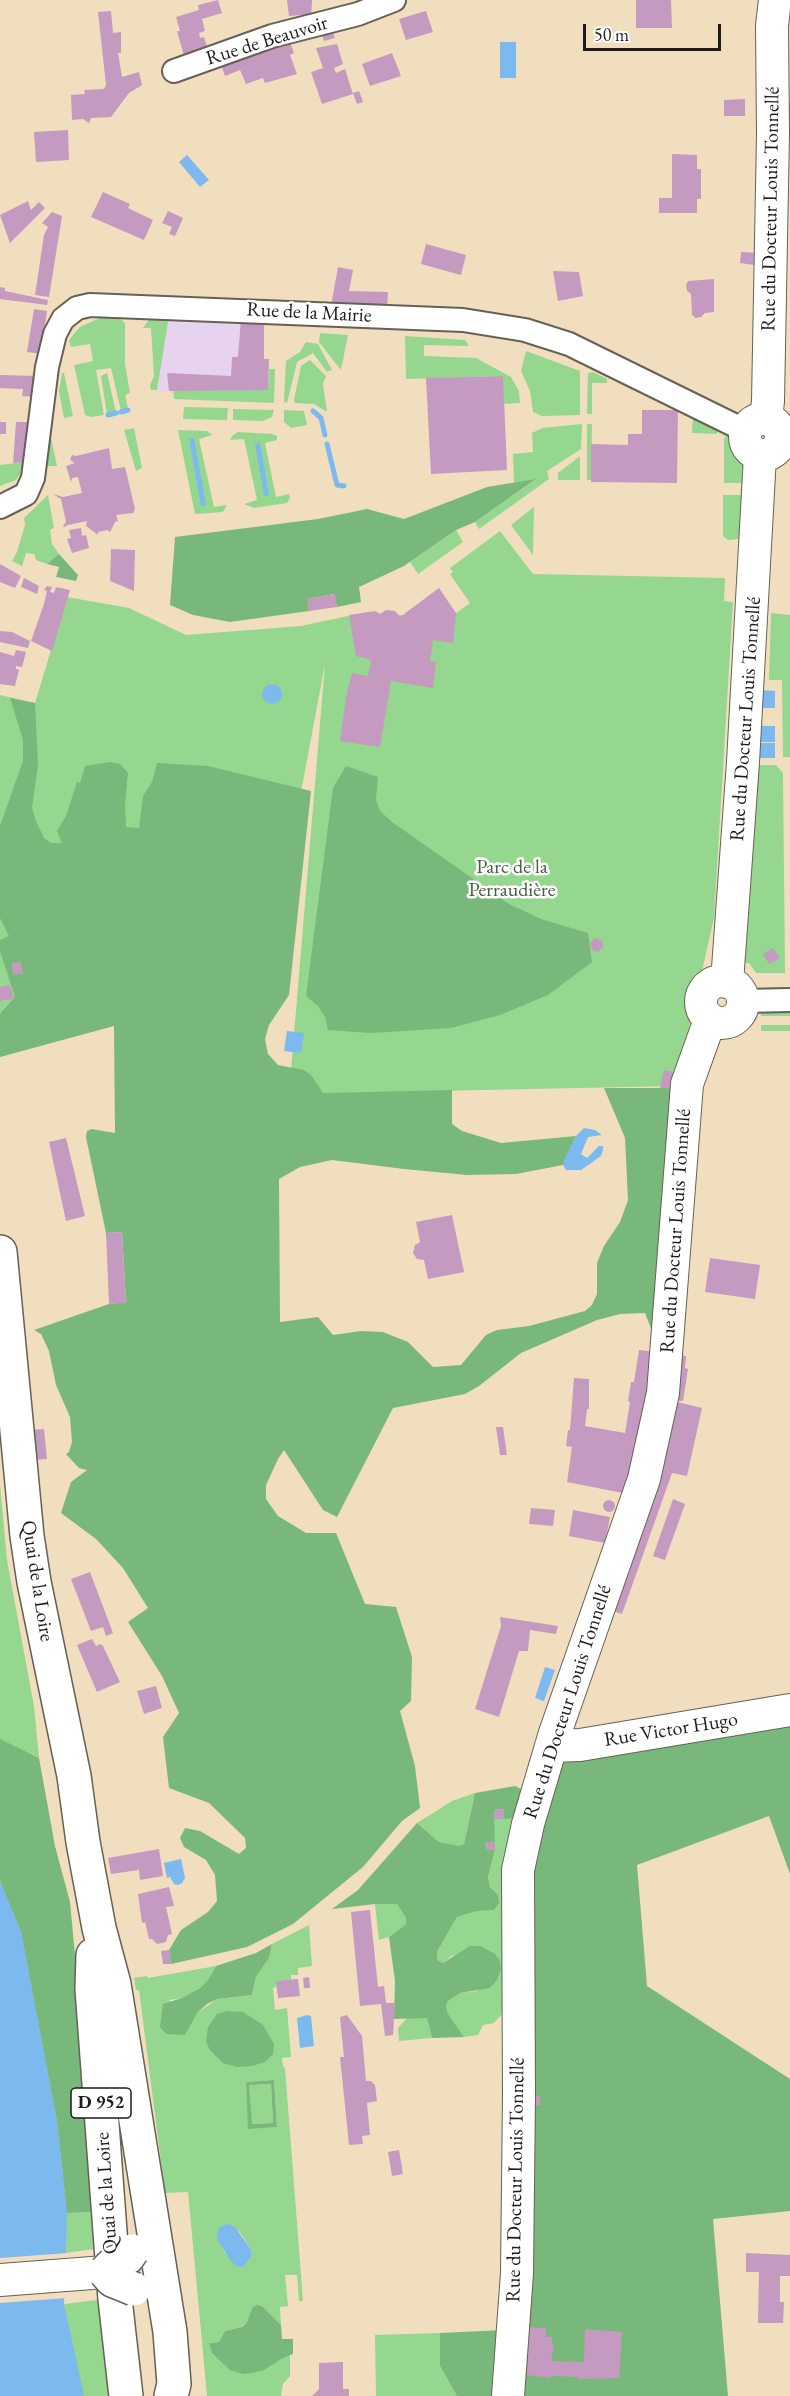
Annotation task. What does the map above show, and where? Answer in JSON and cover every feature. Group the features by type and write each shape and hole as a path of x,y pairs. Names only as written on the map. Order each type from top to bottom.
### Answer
{"main road":[{"name":"Quai de la Loire","path":"0,1252 27,1536 34,1582 74,1776 95,1908 92,1989 133,2269"},
{"path":"95,1908 104,1986 141,2224 133,2269 126,2396"},
{"path":"133,2269 154,2298 160,2323 165,2396"},
{"path":"133,2269 172,2348 174,2384 171,2396"}],"street":[{"name":"Rue de Beauvoir","path":"174,71 272,36 358,14 394,0"},
{"name":"Rue du Docteur Louis Tonnellé","path":"508,2396 517,2273 518,1870 528,1824 551,1746 644,1479 663,1393 687,1084 710,1020 701,1005 704,992 713,983 735,991 744,751 769,432 773,146 779,18"},
{"name":"Rue de la Mairie","path":"0,507 27,494 33,478 47,368 55,334 63,319 77,309 90,305 463,320 525,330 569,344 769,432"},
{"path":"735,991 790,1000"},
{"name":"Rue Victor Hugo","path":"551,1746 580,1745 790,1710"},
{"path":"0,2280 133,2269"}],"shaded area":[{"path":"169,316 264,320 264,359 269,359 268,390 200,389 157,392"}],"green space":[{"path":"104,316 118,317 125,323 125,364 130,393 125,395 128,409 121,411 111,368 96,370 104,415 91,417 85,415 74,365 93,361 90,344 71,347 69,340 80,327"},
{"path":"169,316 157,390 151,390 150,385 154,376 151,328 143,328 151,317"},
{"path":"320,333 348,335 341,370 319,342"},
{"path":"405,336 465,340 469,346 424,345 424,356 476,358 511,377 519,391 520,403 504,404 502,376 406,379"},
{"path":"306,342 318,344 332,370 327,372 313,353 297,362 287,403 284,402 286,361 300,352"},
{"path":"526,351 580,371 580,415 542,416 533,412 530,391 521,371"},
{"path":"310,360 326,376 323,384 327,412 314,404 295,403 294,400 301,366"},
{"path":"269,369 275,369 274,403 174,399 173,389 268,390"},
{"path":"593,372 607,379 607,383 592,383 592,414 587,414 588,373"},
{"path":"62,373 64,373 73,416 64,418 59,391"},
{"path":"107,373 116,412 107,414 101,376"},
{"path":"184,407 228,408 227,420 183,419"},
{"path":"233,409 274,410 272,417 263,421 233,420"},
{"path":"284,410 304,411 307,425 291,428 284,422"},
{"path":"693,416 717,429 717,434 692,433"},
{"path":"582,424 581,449 547,471 549,479 479,529 475,522 535,480 514,483 513,454 533,452 532,433 542,428"},
{"path":"587,424 592,424 591,480 587,480"},
{"path":"134,428 142,468 136,471 124,430"},
{"path":"178,430 207,431 212,435 199,439 214,507 227,505 223,512 195,514"},
{"path":"238,432 277,436 277,440 265,443 276,497 289,494 290,498 287,503 254,508 244,504 257,500 244,439 230,440"},
{"path":"50,433 57,466 46,466"},
{"path":"727,434 733,438 736,449 745,459 745,483 724,483 724,439"},
{"path":"580,456 580,480 558,480 558,473"},
{"path":"24,462 22,471 16,480 0,486 0,465"},
{"path":"536,479 475,522 456,530 404,566 359,587 361,602 337,607 334,594 308,599 309,611 230,622 193,615 170,605 175,537 318,519 367,509 404,519 487,487"},
{"path":"48,495 54,528 50,530 52,544 59,554 47,564 36,560 34,554 26,553 22,566 12,561 25,525 24,518"},
{"path":"723,495 746,495 742,536 738,539 728,540 723,536"},
{"path":"534,507 533,555 511,525"},
{"path":"456,530 463,542 418,574 410,562"},
{"name":"Parc de la Perraudière","path":"500,531 533,574 725,578 724,601 733,602 714,918 676,1086 289,1094 325,664 235,1144 124,1019 0,1057 0,695 35,703 67,597 129,608 186,635 301,626 348,616 455,614 470,603 450,574 453,572 450,568"},
{"path":"59,554 78,575 76,581 56,577 59,567 47,564"},
{"path":"771,613 790,615 790,757 783,757 782,680 769,680"},
{"path":"10,698 35,703 38,765 32,808 44,838 51,843 62,843 57,831 66,816 85,766 110,762 120,764 128,773 125,804 126,827 139,828 143,796 152,782 157,763 208,766 311,791 289,995 269,1025 265,1039 268,1054 278,1065 304,1070 311,1075 323,1093 452,1090 452,1124 462,1131 501,1143 576,1136 563,1165 516,1174 467,1175 332,1160 300,1167 279,1179 280,1322 318,1317 333,1335 361,1331 383,1332 408,1342 433,1367 461,1365 486,1335 497,1330 529,1326 585,1311 592,1305 597,1294 597,1263 604,1246 620,1222 628,1200 625,1138 604,1088 677,1088 652,1331 645,1313 620,1314 597,1320 521,1353 479,1386 465,1394 393,1408 337,1517 323,1510 284,1450 278,1459 266,1485 266,1499 278,1516 306,1533 336,1533 365,1604 396,1607 412,1657 411,1701 400,1711 415,1766 420,1808 402,1821 363,1867 293,1924 247,1947 171,1964 169,1950 181,1930 208,1912 217,1901 215,1875 206,1860 184,1847 180,1838 185,1828 200,1831 239,1854 246,1848 245,1838 209,1803 169,1788 163,1737 179,1713 162,1676 128,1622 148,1608 123,1568 96,1539 61,1513 71,1482 87,1470 79,1468 66,1454 72,1442 70,1417 56,1385 49,1351 41,1334 34,1330 109,1304 126,1302 122,1232 106,1233 86,1137 87,1131 92,1129 115,1133 114,1026 0,1057 0,1014 15,997 0,951 0,940 9,936 0,918 0,826 23,761 23,740"},
{"path":"756,765 776,765 783,773 785,973 756,973 749,963 741,963"},
{"path":"346,766 378,777 376,800 380,811 392,822 509,904 541,919 588,933 592,962 548,995 500,1015 451,1028 371,1033 328,1030 325,1017 318,1006 306,996 333,788"},
{"path":"762,1009 790,1009 790,1016 761,1016"},
{"path":"761,1025 790,1025 790,1031 761,1031"},
{"path":"0,1485 7,1560 34,1706 39,1758 32,1754 87,2211 99,2211 102,2248 65,2253 66,2231 0,2240"},
{"path":"790,1712 790,1874 769,1816 637,1865 647,1986 790,2079 790,2211 713,2219 728,2396 523,2396 526,1872 562,1753"},
{"path":"0,1739 39,1758 55,1846 70,1902 99,2211 67,2213 57,2121 21,1932 0,1881"},
{"path":"515,1786 523,1790 518,1818 504,1819 504,1809 494,1810 495,1842 486,1842 487,1850 495,1850 488,1877 490,1887 498,1895 499,1903 494,1910 477,1911 457,1917 437,1952 437,1960 443,1963 470,1946 481,1946 495,1954 500,1961 501,1969 497,1980 490,1988 460,1993 448,2001 446,2006 448,2014 464,2037 432,2038 427,2018 394,2019 395,1981 389,1937 406,1924 406,1918 397,1904 332,1909 358,1890 417,1823 439,1842 459,1846 464,1844 475,1793"},
{"path":"475,1793 464,1844 459,1847 439,1842 417,1823 452,1801"},
{"path":"518,1818 510,1998 503,1999 502,2014 494,2023 483,2025 478,2035 464,2037 448,2015 446,2006 448,2001 460,1993 478,1991 453,1955 443,1963 437,1960 437,1952 457,1917 477,1911 493,1910 498,1895 490,1887 488,1877 495,1850 494,1819"},
{"path":"375,1904 397,1904 406,1918 406,1924 389,1937 379,1940"},
{"path":"309,1925 312,1966 298,1968 298,1975 291,1975 291,1980 276,1981 277,1987 273,1988 275,2010 287,2008 291,2057 282,2058 285,2068 303,2301 299,2301 297,2275 285,2275 288,2306 280,2307 281,2325 262,2306 252,2308 247,2322 241,2327 225,2331 219,2342 210,2343 281,2359 290,2355 290,2376 283,2384 281,2396 207,2396 188,2192 165,2193 139,1990 136,1990 134,1978 147,1976 148,1978 216,1966 200,1988 182,1998 169,2000 190,2023 197,2013 217,1999 252,1995 256,1977 269,1958 272,1944","holes":["274,2080 277,2127 249,2128 246,2082","239,2231 252,2251 248,2261 236,2266 223,2250"]},
{"path":"272,1944 269,1958 256,1977 252,1995 217,1999 207,2004 197,2013 185,2035 166,2034 160,2027 163,2004 182,1998 200,1988 216,1966 256,1953"},
{"path":"227,2011 243,2012 263,2025 274,2044 273,2054 265,2062 237,2067 223,2063 210,2050 206,2042 208,2027 217,2014"},
{"path":"427,2017 432,2038 399,2041 398,2028 407,2018"},
{"path":"274,2080 277,2127 248,2129 246,2082","holes":["271,2084 273,2123 252,2124 249,2085"]},
{"path":"271,2084 273,2123 251,2124 249,2085"},
{"path":"105,2299 117,2396 0,2396 0,2320 67,2319 64,2304"},
{"path":"257,2305 262,2306 281,2325 282,2339 293,2339 293,2354 264,2370 243,2374 230,2370 212,2353 209,2343 219,2342 225,2331 242,2327 247,2322 252,2308"},
{"path":"504,2330 496,2396 457,2396 440,2366 440,2333"},
{"path":"440,2333 440,2366 457,2396 376,2396 375,2335"}],"water":[{"path":"500,42 516,42 516,78 500,78"},
{"path":"187,155 209,180 200,187 179,162"},
{"path":"194,438 206,505 201,506 189,439"},
{"path":"260,443 269,495 264,496 255,444"},
{"path":"272,684 279,687 282,694 279,701 272,704 265,701 262,694 265,687"},
{"path":"760,690 775,691 775,708 760,708"},
{"path":"758,726 775,726 775,742 757,742"},
{"path":"758,743 775,743 775,758 757,758"},
{"path":"287,1031 304,1033 301,1053 284,1051"},
{"path":"584,1128 595,1130 602,1135 588,1137 581,1154 587,1158 599,1146 603,1146 601,1156 581,1170 566,1170 563,1165 564,1160 576,1136"},
{"path":"545,1667 555,1670 544,1701 535,1698"},
{"path":"181,1859 185,1878 178,1885 174,1884 170,1877 167,1878 164,1863"},
{"path":"0,1881 21,1932 57,2121 67,2213 64,2304 84,2396 0,2396"},
{"path":"311,2016 314,2046 300,2048 297,2018"},
{"path":"227,2224 235,2227 252,2251 251,2257 243,2267 236,2266 230,2260 217,2239 218,2228"}],"pier":[{"path":"68,2253 67,2298 0,2303 0,2258"}],"building":[{"path":"218,0 222,13 202,19 205,31 199,33 200,38 204,37 207,47 203,48 205,53 185,59 177,31 180,31 176,17 199,10 198,5"},
{"path":"287,0 312,0 311,19 301,21 301,15 289,16"},
{"path":"636,0 671,0 672,28 636,28"},
{"path":"111,11 113,33 121,32 121,53 118,53 122,77 139,72 142,85 129,93 111,117 91,118 89,123 83,119 72,120 71,95 85,94 84,90 104,89 106,85 98,12"},
{"path":"426,11 433,32 406,40 399,19"},
{"path":"331,27 335,38 324,41 320,29"},
{"path":"288,37 294,53 290,55 297,74 265,83 263,78 246,84 240,70 225,76 220,62"},
{"path":"337,44 343,64 334,68 336,73 345,69 353,94 322,104 311,72 323,68 316,48"},
{"path":"392,53 401,76 370,86 362,64"},
{"path":"359,91 363,102 357,104 353,93"},
{"path":"745,99 745,116 724,116 724,100"},
{"path":"787,101 790,101 790,125 788,125"},
{"path":"68,130 69,160 36,162 34,132"},
{"path":"672,154 697,155 697,169 701,169 701,199 697,199 697,213 659,213 659,198 672,198"},
{"path":"103,192 130,204 128,208 153,220 144,240 91,217"},
{"path":"28,201 31,210 39,202 45,208 10,243 0,215"},
{"path":"168,211 183,218 175,236 169,234 172,227 162,223"},
{"path":"52,212 62,216 49,297 35,295 44,235 48,227 42,223"},
{"path":"426,244 466,255 461,275 421,264"},
{"path":"741,252 761,253 761,266 740,263"},
{"path":"338,267 353,270 349,291 388,292 387,309 331,306"},
{"path":"553,271 579,272 583,296 558,301"},
{"path":"714,279 714,312 705,313 696,318 692,315 691,294 687,291 686,285 688,281"},
{"path":"0,287 5,288 5,291 48,300 47,305 0,299"},
{"path":"34,309 47,311 41,354 27,352"},
{"path":"241,319 264,320 264,359 269,359 268,390 169,391 167,373 231,376 232,357 238,357"},
{"path":"0,375 38,376 35,397 22,396 23,389 0,388"},
{"path":"503,376 507,470 431,474 426,378"},
{"path":"642,410 678,410 677,483 591,482 591,444 628,445 628,434 642,434"},
{"path":"0,422 6,422 6,434 0,434"},
{"path":"16,422 29,422 24,462 13,463"},
{"path":"109,448 112,469 125,467 135,509 133,513 116,515 118,521 115,522 110,532 107,530 98,532 98,535 86,526 87,521 64,527 66,522 61,499 53,494 63,497 82,493 78,477 72,478 71,482 66,466 75,463 70,460 72,455"},
{"path":"81,528 82,536 86,535 89,548 72,553 67,539 71,538 69,530"},
{"path":"111,549 135,550 134,591 110,581"},
{"path":"0,564 21,576 15,588 0,582"},
{"path":"24,578 39,586 37,594 21,587"},
{"path":"47,586 52,587 50,592 54,593 56,587 70,590 52,651 31,641 44,604 47,591 44,590"},
{"path":"439,588 456,613 453,643 433,640 430,661 436,662 433,688 391,681 380,747 340,741 352,673 368,676 371,660 356,656 349,615 375,611 380,614 386,610 395,611 400,617"},
{"path":"335,594 337,607 309,611 307,599"},
{"path":"0,631 12,632 30,641 28,648 0,642"},
{"path":"16,650 26,652 22,667 16,666 19,670 15,686 0,684 0,652 14,656"},
{"path":"595,938 602,940 603,947 598,952 592,950 590,943"},
{"path":"773,948 780,958 769,964 763,954"},
{"path":"21,962 23,974 13,975 12,963"},
{"path":"10,985 14,999 0,1001 0,987"},
{"path":"664,1070 680,1073 677,1088 660,1088"},
{"path":"66,1138 85,1216 66,1221 49,1142"},
{"path":"452,1215 464,1272 428,1279 424,1260 417,1259 413,1253 415,1245 420,1242 416,1222"},
{"path":"122,1232 126,1303 109,1304 106,1233"},
{"path":"710,1258 760,1265 755,1299 705,1292"},
{"path":"639,1350 656,1352 628,1494 567,1482 572,1447 566,1446 568,1430 570,1430 574,1378 589,1379 589,1409 587,1409 585,1426 625,1433 631,1382 634,1382"},
{"path":"678,1355 686,1356 685,1368 688,1369 683,1401 673,1400"},
{"path":"673,1401 702,1408 687,1476 672,1473 622,1614 610,1610"},
{"path":"496,1427 503,1427 507,1455 500,1455"},
{"path":"44,1429 47,1459 31,1460 28,1430"},
{"path":"673,1499 685,1504 665,1560 653,1556"},
{"path":"611,1500 615,1506 611,1512 607,1512 603,1504"},
{"path":"531,1508 555,1510 553,1526 529,1524"},
{"path":"573,1510 610,1517 605,1543 569,1536"},
{"path":"90,1572 113,1633 106,1636 103,1627 91,1631 71,1579"},
{"path":"500,1617 558,1626 556,1634 530,1630 528,1651 519,1651 499,1717 475,1709 501,1626"},
{"path":"92,1639 96,1646 100,1644 103,1646 120,1682 97,1692 77,1645"},
{"path":"156,1686 162,1708 144,1714 137,1691"},
{"path":"504,1809 504,1819 494,1819 494,1810"},
{"path":"486,1842 495,1842 495,1850 487,1850"},
{"path":"159,1849 163,1876 140,1880 139,1870 111,1874 108,1858"},
{"path":"169,1887 174,1906 166,1907 172,1934 168,1935 166,1942 157,1944 149,1939 145,1922 142,1923 138,1894"},
{"path":"370,1910 378,1987 384,1986 386,2003 395,2003 393,2035 385,2036 381,2004 360,2006 351,1912"},
{"path":"169,1950 171,1964 163,1964 161,1951"},
{"path":"309,1977 310,1988 304,1988 303,1978"},
{"path":"298,1979 300,1996 278,1998 276,1981"},
{"path":"347,2015 362,2036 366,2081 371,2081 375,2085 377,2101 367,2103 370,2135 362,2136 363,2144 349,2145 340,2057 344,2057 340,2017"},
{"path":"528,2095 540,2096 540,2105 528,2105"},
{"path":"399,2150 403,2174 392,2176 388,2152"},
{"path":"746,2253 790,2255 790,2276 780,2276 780,2302 784,2302 783,2323 758,2323 759,2272 746,2272"},
{"path":"528,2327 546,2328 546,2337 552,2337 552,2345 554,2345 551,2361 584,2362 585,2329 622,2332 619,2378 578,2379 578,2377 551,2376 550,2378 527,2375"},
{"path":"343,2362 343,2389 349,2389 349,2396 312,2396 319,2389 319,2363"}],"waterway":[{"path":"121,412 128,410"},
{"path":"313,411 321,418 325,435"},
{"path":"108,415 116,413"},
{"path":"327,444 337,485 344,486"}]}
